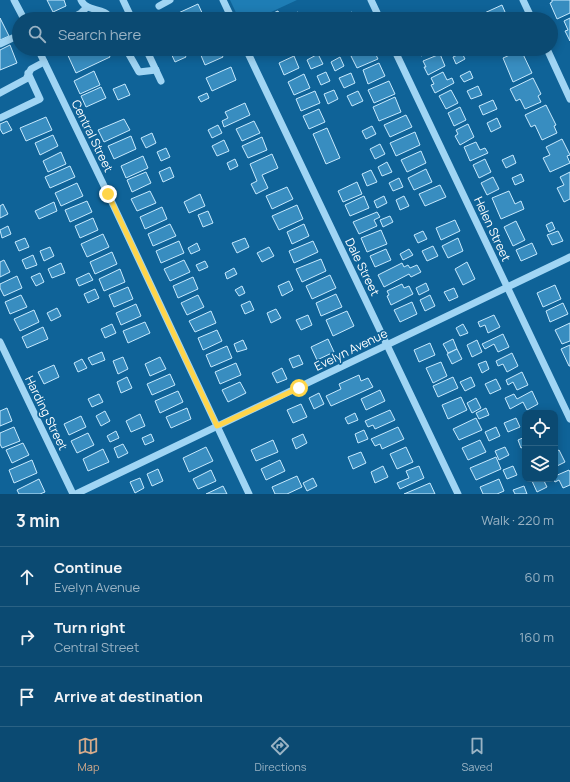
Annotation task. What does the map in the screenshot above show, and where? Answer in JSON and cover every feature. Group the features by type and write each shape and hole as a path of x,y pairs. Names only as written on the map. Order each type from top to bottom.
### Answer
{"street":[{"path":"14,0 20,12"},
{"path":"81,0 87,7 105,12"},
{"path":"123,0 129,12"},
{"path":"159,6 170,0"},
{"path":"223,0 229,12"},
{"path":"371,0 377,12"},
{"path":"523,0 529,12"},
{"path":"82,12 87,7"},
{"path":"0,44 12,38"},
{"name":"Central Street","path":"41,56 249,494"},
{"path":"130,56 139,72 156,70"},
{"path":"149,56 161,81"},
{"name":"Dale Street","path":"249,56 458,494"},
{"name":"Helen Street","path":"397,56 570,419"},
{"path":"549,56 570,99"},
{"path":"0,92 26,79 30,71 44,62"},
{"path":"0,118 40,99 30,71"},
{"name":"Evelyn Avenue","path":"76,494 570,257"},
{"name":"Harding Street","path":"0,342 73,494"}],"shaded area":[{"path":"230,0 297,0 271,12 236,12"}],"building":[{"path":"47,0 64,0 66,6 53,12"},
{"path":"552,0 570,0 570,13 558,19 558,12 554,12 550,3"},
{"path":"198,4 202,12 181,12"},
{"path":"502,5 505,12 487,12"},
{"path":"0,18 9,36 0,40"},
{"path":"570,18 570,41 565,31 568,30 564,21"},
{"path":"10,45 12,56 14,56 17,63 0,70 0,50"},
{"path":"68,56 110,56 110,57 76,73"},
{"path":"172,56 186,56 186,57 175,62"},
{"path":"201,56 223,57 205,65"},
{"path":"294,56 299,68 284,75 279,63"},
{"path":"314,56 319,56 323,64 311,69 307,60"},
{"path":"351,56 376,56 378,59 357,68"},
{"path":"435,56 441,56 445,66 428,75 423,61"},
{"path":"464,56 465,59 456,64 453,57"},
{"path":"508,56 524,56 532,73 513,82 503,58"},
{"path":"340,57 344,66 335,71 331,62"},
{"path":"379,63 385,76 368,84 363,70"},
{"path":"231,67 236,80 212,91 206,78"},
{"path":"94,71 100,85 80,94 74,81"},
{"path":"470,71 473,78 464,82 460,76"},
{"path":"326,72 330,81 321,85 317,76"},
{"path":"443,72 447,80 452,78 454,83 435,93 431,85 434,84 431,78"},
{"path":"351,73 355,83 344,88 339,78"},
{"path":"304,74 310,88 294,95 288,82"},
{"path":"533,78 541,94 538,96 541,102 525,109 520,99 516,101 510,89"},
{"path":"389,81 395,94 374,103 368,90"},
{"path":"125,84 130,95 118,100 113,89"},
{"path":"478,86 482,95 471,99 467,91"},
{"path":"101,87 106,98 86,107 81,96"},
{"path":"334,90 338,99 328,104 324,94"},
{"path":"451,90 458,103 446,109 439,96"},
{"path":"315,91 320,103 301,111 296,99"},
{"path":"358,91 363,101 352,106 347,96"},
{"path":"207,93 209,98 201,102 198,97"},
{"path":"395,97 401,112 379,121 373,107"},
{"path":"493,100 497,109 483,115 479,106"},
{"path":"245,103 250,115 224,127 222,121 228,118 225,112"},
{"path":"546,105 556,125 554,126 557,133 542,140 535,125 531,127 525,115"},
{"path":"460,107 466,120 454,126 448,113"},
{"path":"319,109 325,122 309,129 303,116"},
{"path":"406,115 412,127 390,137 384,125"},
{"path":"46,117 52,130 26,141 20,128"},
{"path":"497,118 501,127 491,132 487,123"},
{"path":"124,119 130,130 104,142 98,130"},
{"path":"7,121 12,130 3,134 0,129 0,124"},
{"path":"254,121 260,133 242,141 236,129"},
{"path":"468,124 474,137 460,145 455,136 458,134 456,130"},
{"path":"218,125 222,133 212,138 208,130"},
{"path":"372,126 376,134 366,139 362,131"},
{"path":"327,128 340,158 326,164 313,134"},
{"path":"415,132 420,145 396,156 390,143"},
{"path":"152,133 156,143 146,148 141,138"},
{"path":"53,135 58,146 40,155 35,143"},
{"path":"131,136 136,149 114,159 108,146"},
{"path":"262,137 267,150 248,158 242,146"},
{"path":"562,139 570,155 567,156 570,163 550,172 543,158 550,155 546,147"},
{"path":"224,140 229,151 217,156 212,146"},
{"path":"476,142 480,150 485,148 488,153 470,161 464,147"},
{"path":"380,144 385,154 375,159 370,149"},
{"path":"166,148 170,157 161,161 157,152"},
{"path":"421,151 426,163 407,172 401,160"},
{"path":"61,152 66,164 48,172 43,161"},
{"path":"272,154 278,168 262,175 268,188 256,194 251,184 257,181 250,164"},
{"path":"513,155 516,163 506,168 502,160"},
{"path":"143,156 148,168 126,178 121,166"},
{"path":"235,159 238,166 230,170 227,163"},
{"path":"485,159 491,172 479,178 473,165"},
{"path":"387,162 392,172 382,176 378,167"},
{"path":"70,166 75,177 50,188 45,177"},
{"path":"170,167 174,177 163,182 159,172"},
{"path":"426,169 432,182 414,190 408,178"},
{"path":"371,170 377,182 367,186 362,174"},
{"path":"146,172 151,183 132,192 127,180"},
{"path":"570,172 570,199 564,202 557,188 564,185 560,177"},
{"path":"521,174 524,181 515,185 512,178"},
{"path":"493,177 499,189 487,195 481,183"},
{"path":"399,178 403,187 393,191 389,183"},
{"path":"357,182 362,194 343,202 338,191"},
{"path":"77,183 83,196 61,206 55,193"},
{"path":"440,185 446,197 425,206 419,194"},
{"path":"287,187 293,199 272,209 266,196"},
{"path":"150,191 156,203 137,211 131,199"},
{"path":"509,191 515,204 521,201 524,209 501,219 492,198"},
{"path":"200,194 205,206 189,213 184,202"},
{"path":"364,196 369,208 350,216 345,205"},
{"path":"384,196 387,203 377,208 374,201"},
{"path":"404,196 409,206 400,210 396,200"},
{"path":"87,201 92,212 70,222 65,210"},
{"path":"54,202 57,211 39,219 35,211"},
{"path":"3,204 8,214 0,218 0,206"},
{"path":"297,205 303,219 279,230 272,216"},
{"path":"162,207 167,219 145,229 140,217"},
{"path":"208,211 213,223 203,227 198,215"},
{"path":"377,212 380,217 374,220 377,226 359,234 353,222"},
{"path":"390,216 393,222 383,227 380,220"},
{"path":"93,218 98,230 80,238 75,226"},
{"path":"455,220 460,231 441,240 436,228"},
{"path":"516,221 525,240 513,246 504,227"},
{"path":"552,222 555,229 549,232 546,225"},
{"path":"170,224 176,236 153,246 148,234"},
{"path":"304,224 309,236 292,244 287,232"},
{"path":"8,226 11,234 2,238 0,230"},
{"path":"381,230 387,244 367,252 361,238"},
{"path":"423,231 427,239 418,243 414,235"},
{"path":"558,231 563,241 552,245 547,235"},
{"path":"103,234 109,247 87,257 81,244"},
{"path":"25,238 29,247 19,251 15,242"},
{"path":"245,238 249,247 237,253 232,243"},
{"path":"458,238 463,251 448,258 442,246"},
{"path":"179,241 184,253 161,263 156,251"},
{"path":"313,241 318,252 294,263 289,251"},
{"path":"197,243 200,250 191,254 188,248"},
{"path":"532,243 537,254 521,261 516,250"},
{"path":"433,246 438,256 427,261 422,251"},
{"path":"50,247 54,256 44,261 40,251"},
{"path":"269,247 274,256 262,262 257,253"},
{"path":"386,249 391,260 375,267 370,256"},
{"path":"409,249 413,255 403,260 400,254"},
{"path":"112,252 117,264 95,274 90,262"},
{"path":"33,255 37,265 26,269 22,260"},
{"path":"321,259 326,271 302,282 296,269"},
{"path":"4,260 10,272 0,277 0,262"},
{"path":"184,260 190,272 170,281 164,269"},
{"path":"205,261 208,267 199,271 196,265"},
{"path":"467,262 475,279 463,285 455,269"},
{"path":"61,263 65,273 52,278 48,269"},
{"path":"402,263 404,267 408,265 410,268 417,265 421,272 411,277 409,274 384,287 378,275"},
{"path":"234,268 237,274 227,279 225,273"},
{"path":"120,269 125,282 104,291 99,279"},
{"path":"40,273 44,282 36,286 31,277"},
{"path":"89,273 93,280 79,286 76,279"},
{"path":"330,275 336,288 312,299 306,286"},
{"path":"17,276 22,288 4,296 0,288 0,284"},
{"path":"193,277 198,289 178,298 173,286"},
{"path":"289,281 293,290 282,296 278,286"},
{"path":"426,283 429,290 419,295 416,288"},
{"path":"402,284 404,288 409,286 413,294 391,305 387,296 389,295 387,291"},
{"path":"555,285 561,299 543,307 537,293"},
{"path":"242,286 245,293 239,296 235,290"},
{"path":"128,287 133,299 114,307 109,295"},
{"path":"454,288 458,297 449,301 444,292"},
{"path":"95,289 99,298 88,303 84,294"},
{"path":"336,294 342,307 321,316 316,303"},
{"path":"21,295 27,307 10,314 5,302"},
{"path":"198,295 204,307 187,315 181,303"},
{"path":"430,295 435,306 425,311 420,300"},
{"path":"250,301 254,310 245,314 241,305"},
{"path":"412,302 417,314 400,322 394,310"},
{"path":"563,303 568,314 550,322 546,311"},
{"path":"136,304 141,316 121,325 116,313"},
{"path":"57,308 61,316 51,321 47,313"},
{"path":"276,309 281,318 271,323 267,313"},
{"path":"34,310 39,322 20,331 14,319"},
{"path":"211,311 216,323 195,332 189,321"},
{"path":"347,311 354,326 333,336 326,320"},
{"path":"308,315 312,325 301,330 296,320"},
{"path":"494,315 500,327 488,333 485,325 480,327 478,322"},
{"path":"145,322 150,333 128,343 123,331"},
{"path":"570,323 570,341 562,344 555,330"},
{"path":"112,324 116,333 105,338 101,329"},
{"path":"463,324 468,333 460,336 456,328"},
{"path":"43,327 48,339 27,348 22,337"},
{"path":"217,330 222,341 203,350 198,338"},
{"path":"503,334 509,347 498,352 494,344 485,349 482,344"},
{"path":"328,339 334,352 317,360 311,347"},
{"path":"453,339 457,349 448,353 443,344"},
{"path":"243,340 247,349 237,352 234,344"},
{"path":"477,340 482,352 472,357 467,345"},
{"path":"430,343 435,355 419,362 414,350"},
{"path":"570,345 570,366 569,366 561,349"},
{"path":"227,346 232,358 211,367 206,355"},
{"path":"457,349 462,359 452,364 447,354"},
{"path":"102,352 105,360 92,365 88,358"},
{"path":"512,353 518,366 507,372 503,364 498,366 496,361"},
{"path":"299,355 303,364 293,368 289,359"},
{"path":"123,357 128,369 118,374 113,361"},
{"path":"160,357 166,369 150,376 145,364"},
{"path":"82,359 87,368 78,372 74,363"},
{"path":"486,361 489,369 482,373 478,364"},
{"path":"441,362 447,376 433,383 426,368"},
{"path":"236,363 241,375 220,384 215,372"},
{"path":"54,365 59,377 44,384 38,372"},
{"path":"282,368 287,379 277,383 272,373"},
{"path":"522,372 528,385 517,390 513,382 508,385 506,380"},
{"path":"170,374 175,385 152,395 147,384"},
{"path":"359,375 361,381 368,378 373,387 331,406 326,396 341,389 339,384"},
{"path":"127,377 132,388 121,393 117,382"},
{"path":"453,377 458,388 438,397 433,386"},
{"path":"471,377 475,386 465,391 460,382"},
{"path":"496,379 501,389 490,394 485,384"},
{"path":"240,382 246,393 228,402 222,390"},
{"path":"380,390 385,401 366,410 361,399"},
{"path":"178,391 183,402 160,413 155,401"},
{"path":"532,391 538,404 527,410 523,402 510,409 505,398 514,394 517,399"},
{"path":"319,393 324,404 314,409 309,398"},
{"path":"99,394 103,402 92,407 88,399"},
{"path":"461,397 467,410 448,419 442,405"},
{"path":"476,398 481,408 472,413 467,403"},
{"path":"301,404 307,417 293,423 287,410"},
{"path":"7,408 12,421 0,426 0,411"},
{"path":"187,408 191,419 171,428 166,417"},
{"path":"486,408 489,415 479,419 476,413"},
{"path":"390,410 395,420 375,429 373,425 368,427 365,421"},
{"path":"105,411 110,421 101,426 96,416"},
{"path":"355,413 358,420 348,424 345,418"},
{"path":"140,414 145,426 131,432 126,421"},
{"path":"81,416 86,427 69,435 64,424"},
{"path":"476,418 482,430 459,440 453,429"},
{"path":"516,418 520,427 508,432 504,423"},
{"path":"14,427 20,441 2,448 0,444 0,433"},
{"path":"398,427 404,439 382,449 380,444 375,446 371,439"},
{"path":"496,427 500,436 489,441 485,432"},
{"path":"364,430 368,439 358,443 355,434"},
{"path":"116,431 119,438 110,442 107,436"},
{"path":"88,433 94,445 77,453 71,441"},
{"path":"151,434 154,441 145,445 142,438"},
{"path":"303,434 307,443 296,449 292,439"},
{"path":"522,438 521,448 518,440"},
{"path":"273,440 278,452 256,461 251,450"},
{"path":"480,440 486,452 468,460 462,448"},
{"path":"23,443 29,455 12,463 6,450"},
{"path":"123,444 128,453 118,458 114,448"},
{"path":"206,447 213,461 189,472 183,458"},
{"path":"406,447 413,462 397,469 390,454"},
{"path":"505,447 509,455 499,460 495,451"},
{"path":"103,449 109,462 88,471 83,459"},
{"path":"558,450 565,462 558,466"},
{"path":"361,452 366,463 353,469 348,457"},
{"path":"496,457 501,469 476,480 470,468"},
{"path":"32,460 37,473 14,483 9,470"},
{"path":"280,460 285,471 266,480 261,469"},
{"path":"383,466 388,477 375,483 371,472"},
{"path":"419,466 424,478 400,489 397,483 409,478 406,471"},
{"path":"513,466 517,475 507,479 503,470"},
{"path":"158,469 163,481 152,486 147,474"},
{"path":"211,470 216,481 198,489 193,479"},
{"path":"569,470 570,485 563,488 558,480 558,475"},
{"path":"297,476 302,487 287,494 275,494 272,487"},
{"path":"140,478 144,488 135,493 130,482"},
{"path":"313,478 317,486 307,491 303,483"},
{"path":"39,479 45,492 40,494 19,494 17,490"},
{"path":"499,479 504,491 497,494 483,494 480,487"},
{"path":"532,482 544,482 547,487 537,492"},
{"path":"430,483 435,494 404,494"},
{"path":"223,486 227,494 206,494"},
{"path":"524,486 527,494 515,494 513,490"}],"route":[{"path":"108,194 217,426 299,388"}]}
